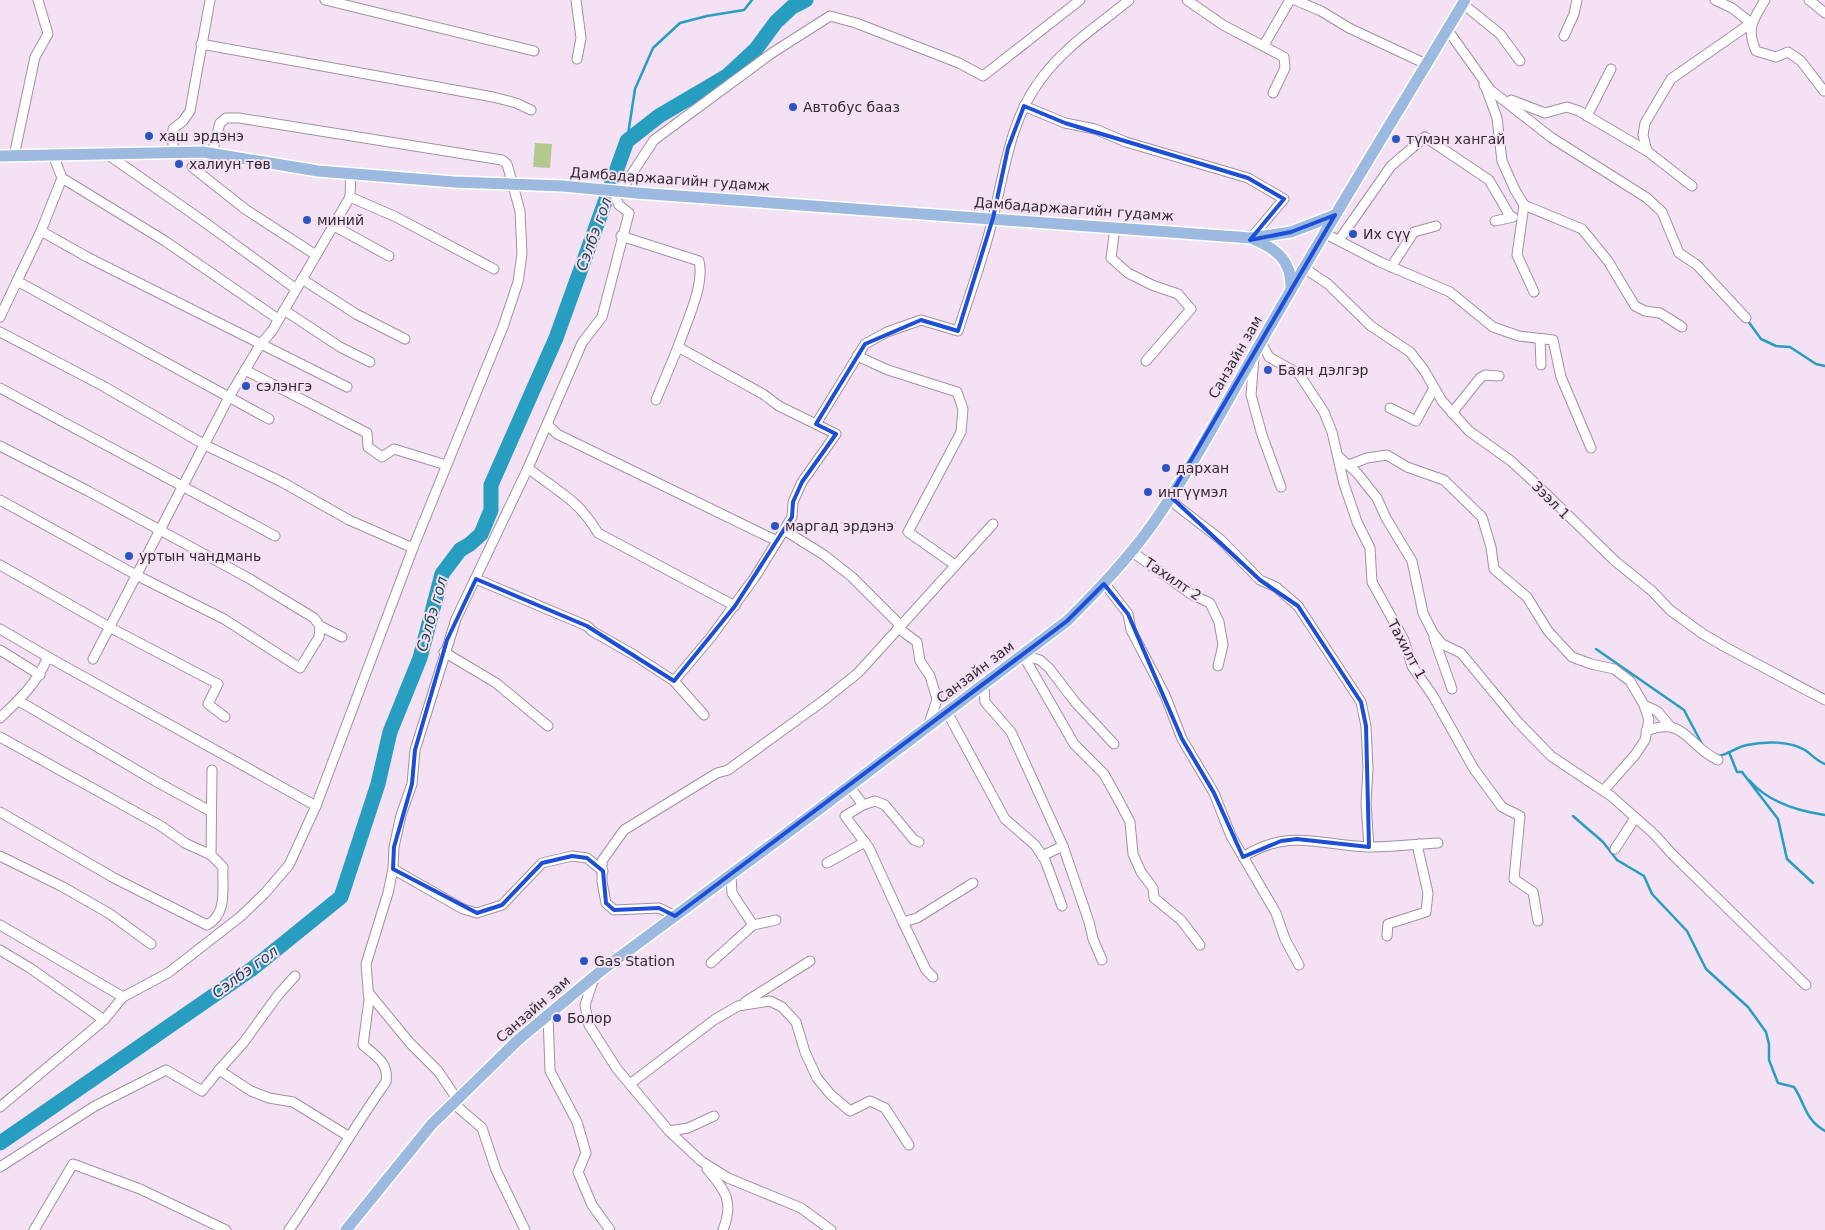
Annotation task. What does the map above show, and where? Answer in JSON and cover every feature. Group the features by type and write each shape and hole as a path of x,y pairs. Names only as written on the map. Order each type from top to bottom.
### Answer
{"main road":[{"name":"Санзайн зам","path":"346,1230 432,1124 518,1040 596,975 850,787 1067,621 1104,584 1152,525 1170,496 1324,233 1464,2"},
{"name":"Дамбадаржаагийн гудамж","path":"0,156 173,151 212,153 318,172 563,186 1251,238 1291,232 1335,215"},
{"path":"1251,238 1265,244 1283,257 1291,276 1291,290"}],"street":[{"path":"14,156 35,57 48,34 38,0"},
{"path":"173,151 173,129 183,121 190,111 210,0"},
{"path":"325,0 534,52"},
{"path":"576,0 581,38 577,59"},
{"path":"289,1230 328,1174 348,1136 386,1082 388,1072 384,1062 363,1045 368,992 366,964 378,930 393,869 394,847 401,815 412,784 415,750 444,652 456,619 528,468 582,343 602,317 614,274 621,236 629,213 619,205 616,198 654,140 772,53 830,16 856,22 924,49 983,76 1080,0"},
{"path":"816,424 865,344 887,332 921,320 958,330 993,218 1008,148 1024,106 1038,82 1054,63 1129,0"},
{"path":"1187,0 1223,25 1284,57 1285,68 1273,92"},
{"path":"1264,45 1290,0"},
{"path":"1295,0 1321,11 1349,28 1426,64"},
{"path":"1564,36 1574,14 1577,0"},
{"path":"1715,0 1732,8 1751,23"},
{"path":"1647,150 1643,136 1645,123 1671,79 1751,23 1765,0"},
{"path":"1809,0 1825,13"},
{"path":"1464,2 1500,34 1520,61"},
{"path":"1751,23 1751,40 1756,51 1776,58 1788,52 1801,61 1824,91"},
{"path":"1447,30 1468,56 1484,85 1497,118 1502,161 1524,205 1582,229 1608,261 1635,306 1645,311 1660,313 1682,327"},
{"path":"201,44 492,97 516,103 531,110"},
{"path":"1587,116 1611,69"},
{"path":"1484,85 1497,94 1544,113 1567,108 1578,111 1647,150 1692,186"},
{"path":"1484,85 1552,138 1647,198 1662,212 1679,253 1697,265 1746,318"},
{"path":"1024,106 1065,123 1095,129 1126,142 1248,178 1284,199 1251,238"},
{"path":"0,1107 104,1020 123,997 168,973 240,917 265,894 289,865 316,806 413,548 503,327 518,282 522,254 520,211 506,164 502,160 240,118 226,118 220,123 212,153"},
{"path":"1339,240 1392,166 1425,137 1489,180 1510,216"},
{"path":"107,154 296,289"},
{"path":"53,155 62,178 164,241 278,320"},
{"path":"192,167 245,209 316,255"},
{"path":"93,659 138,576 229,397 260,345 278,320 350,196 351,174"},
{"path":"0,317 41,231 62,178"},
{"path":"350,196 396,216 494,269"},
{"path":"1524,205 1517,256 1534,292"},
{"path":"1495,221 1510,216 1521,218"},
{"path":"334,226 389,256"},
{"path":"1391,267 1414,232 1436,226"},
{"path":"1115,228 1111,258 1128,273 1152,285 1178,294 1191,309 1146,361"},
{"path":"41,231 260,345 346,387"},
{"path":"1324,233 1391,267 1450,292 1493,327 1519,336 1553,340 1561,377 1591,448"},
{"path":"621,236 699,261 700,268 695,297 678,347 656,400"},
{"name":"Зээл 1","path":"1304,268 1328,284 1371,326 1410,352 1452,413 1469,431 1511,462 1535,483 1615,561 1652,591 1670,610 1702,634 1825,700"},
{"path":"302,279 356,314 405,339"},
{"path":"17,280 269,419"},
{"path":"284,310 340,347 370,362"},
{"path":"0,332 103,386 205,444 282,482 349,520 413,548"},
{"path":"1540,339 1542,365"},
{"name":"Тахилт 1","path":"1261,342 1269,357 1299,374 1324,412 1357,522 1370,548 1372,582 1404,640 1412,666 1433,696 1474,769 1502,807 1520,816 1514,879 1533,892 1538,921"},
{"path":"674,682 735,606 792,517 793,502 802,482 836,434 779,406 763,394 678,347"},
{"path":"1254,354 1252,395 1262,434 1281,487"},
{"path":"857,356 888,370 957,392 962,409 961,432 908,532 955,565"},
{"path":"245,370 367,433 368,447 382,457 394,449 446,465"},
{"path":"1452,413 1480,378 1485,375 1499,376"},
{"path":"0,388 275,536"},
{"path":"1390,408 1416,420 1434,388"},
{"path":"548,424 557,434 777,541"},
{"path":"0,446 250,579 314,618 320,626 342,637"},
{"path":"1349,465 1367,458 1387,455 1407,467 1444,480 1482,517 1491,546 1494,569 1527,597 1548,631 1572,657 1591,664 1614,669 1630,681 1644,705 1649,720 1645,740 1635,755 1604,790"},
{"path":"1338,456 1349,465 1377,498 1386,518 1412,561 1422,613 1432,633 1452,689"},
{"path":"528,468 571,498 589,518 598,533 735,606"},
{"path":"1170,496 1176,505 1235,552 1260,580 1276,587 1298,606 1361,702 1366,726 1368,847"},
{"path":"0,500 138,576 224,618 300,668 318,637 320,626"},
{"path":"675,916 659,908 614,910 606,903 602,882 602,861 624,830 717,773 728,770 823,701 858,673 993,524"},
{"path":"784,530 824,555 852,577 917,642 920,661 932,684 937,699 928,727"},
{"name":"Тахилт 2","path":"1131,552 1191,594 1210,603 1219,622 1223,645 1218,666"},
{"path":"0,565 110,628 218,684 208,704 225,717"},
{"path":"476,579 587,626 674,682 704,715"},
{"path":"1104,584 1128,614 1131,630 1166,695 1182,739 1214,793 1220,812 1243,857 1276,913 1285,940 1299,966"},
{"path":"0,629 316,806"},
{"path":"1432,633 1442,644 1461,653 1518,722 1550,756 1604,790 1654,834 1673,855 1806,985"},
{"path":"0,650 40,674"},
{"path":"444,652 496,683 548,726"},
{"path":"1023,655 1040,660 1075,702 1114,744"},
{"path":"1023,655 1074,744 1104,774 1119,801 1130,822 1133,854 1141,872 1153,888 1154,898 1186,925 1200,945"},
{"path":"0,718 19,701 40,674 48,657"},
{"path":"984,684 986,702 1011,732 1062,846 1089,922 1093,939 1102,960"},
{"path":"19,701 210,811"},
{"path":"1644,705 1657,711 1669,725 1689,737 1706,755 1718,760"},
{"path":"947,712 1005,819 1026,836 1042,856 1062,906"},
{"path":"1646,730 1659,725 1669,725"},
{"path":"0,736 161,826 185,843 211,855 223,867 222,910 216,920 207,925 114,878 0,812"},
{"path":"211,855 210,811 212,770"},
{"path":"850,787 863,805"},
{"path":"919,842 914,840 885,805 875,801 863,805 845,816 865,842 926,970 932,977"},
{"path":"1615,849 1635,818"},
{"path":"1243,857 1253,851 1281,841 1297,839 1368,847 1438,843"},
{"path":"827,863 865,842"},
{"path":"1387,936 1388,924 1426,912 1428,892 1418,849 1419,844"},
{"path":"1042,856 1062,846"},
{"path":"0,856 63,887 102,910 151,944"},
{"path":"393,869 463,909 477,913 502,905 542,863 572,856 587,858 603,871"},
{"path":"731,875 732,893 753,925"},
{"path":"903,922 917,918 973,883"},
{"path":"711,963 753,925 776,920"},
{"path":"0,925 123,997"},
{"path":"0,950 30,968 104,1020"},
{"path":"630,1084 714,1020 810,961"},
{"path":"596,975 585,1005 589,1025 617,1069 669,1131 701,1161 723,1187 728,1202 728,1216 723,1230"},
{"path":"0,1167 95,1106 166,1070 202,1091 244,1042 278,995 295,976"},
{"path":"368,992 410,1043 438,1071 455,1101 482,1128 496,1170 525,1230"},
{"path":"738,1006 770,1001 782,1008 796,1022 817,1078 831,1095 850,1111 870,1101 886,1108 909,1145"},
{"path":"548,1015 550,1071 577,1122 586,1153 578,1172 592,1205 610,1230"},
{"path":"219,1070 251,1091 269,1098 293,1102 348,1136"},
{"path":"669,1131 688,1128 714,1116"},
{"path":"701,1161 728,1178 801,1208 831,1230"},
{"path":"34,1230 73,1164 140,1189 226,1230"}],"highlighted area":[{"path":"1024,106 1065,123 1248,178 1284,199 1250,240 1291,232 1335,215 1170,496 1260,580 1298,606 1361,702 1366,726 1369,847 1297,839 1281,841 1243,857 1214,793 1182,739 1128,614 1104,584 1067,621 675,916 659,908 614,910 606,903 603,871 587,858 572,856 542,863 502,905 477,913 393,869 394,847 412,784 415,750 447,640 476,579 587,626 674,681 735,606 792,517 793,502 802,482 836,434 816,424 865,344 921,320 958,331 993,218 1008,148"}],"green space":[{"path":"535,143 552,144 550,168 533,167"}],"waterway":[{"path":"627,141 635,89 653,48 680,23 744,10 752,0"},
{"name":"Сэлбэ гол","path":"0,1143 252,969 341,897 378,784 390,732 420,658 442,574 460,550 481,534 491,510 491,485 556,338 627,141 659,116 727,76 756,49 776,22 792,7 806,0"},
{"path":"1748,321 1761,339 1776,346 1790,347 1816,364 1825,366"},
{"path":"1596,649 1684,710 1703,746"},
{"path":"1718,756 1747,745 1777,743 1799,747 1825,764"},
{"path":"1729,752 1737,772 1742,772"},
{"path":"1742,772 1778,819 1787,859 1813,883"},
{"path":"1749,780 1774,800 1793,808 1825,815"},
{"path":"1573,816 1603,842 1617,860 1644,876 1652,894 1687,931 1706,969 1748,1007 1766,1032 1769,1044 1769,1060 1778,1083 1794,1087 1813,1122 1825,1131"}],"place":[{"name":"Автобус бааз","path":"793,107"},
{"name":"хаш эрдэнэ","path":"149,136"},
{"name":"түмэн хангай","path":"1396,139"},
{"name":"халиун төв","path":"179,164"},
{"name":"миний","path":"307,220"},
{"name":"Их сүү","path":"1353,234"},
{"name":"Баян дэлгэр","path":"1268,370"},
{"name":"сэлэнгэ","path":"246,386"},
{"name":"дархан","path":"1166,468"},
{"name":"ингүүмэл","path":"1148,492"},
{"name":"маргад эрдэнэ","path":"775,526"},
{"name":"уртын чандмань","path":"129,556"},
{"name":"Gas Station","path":"584,961"},
{"name":"Болор","path":"557,1018"}]}
